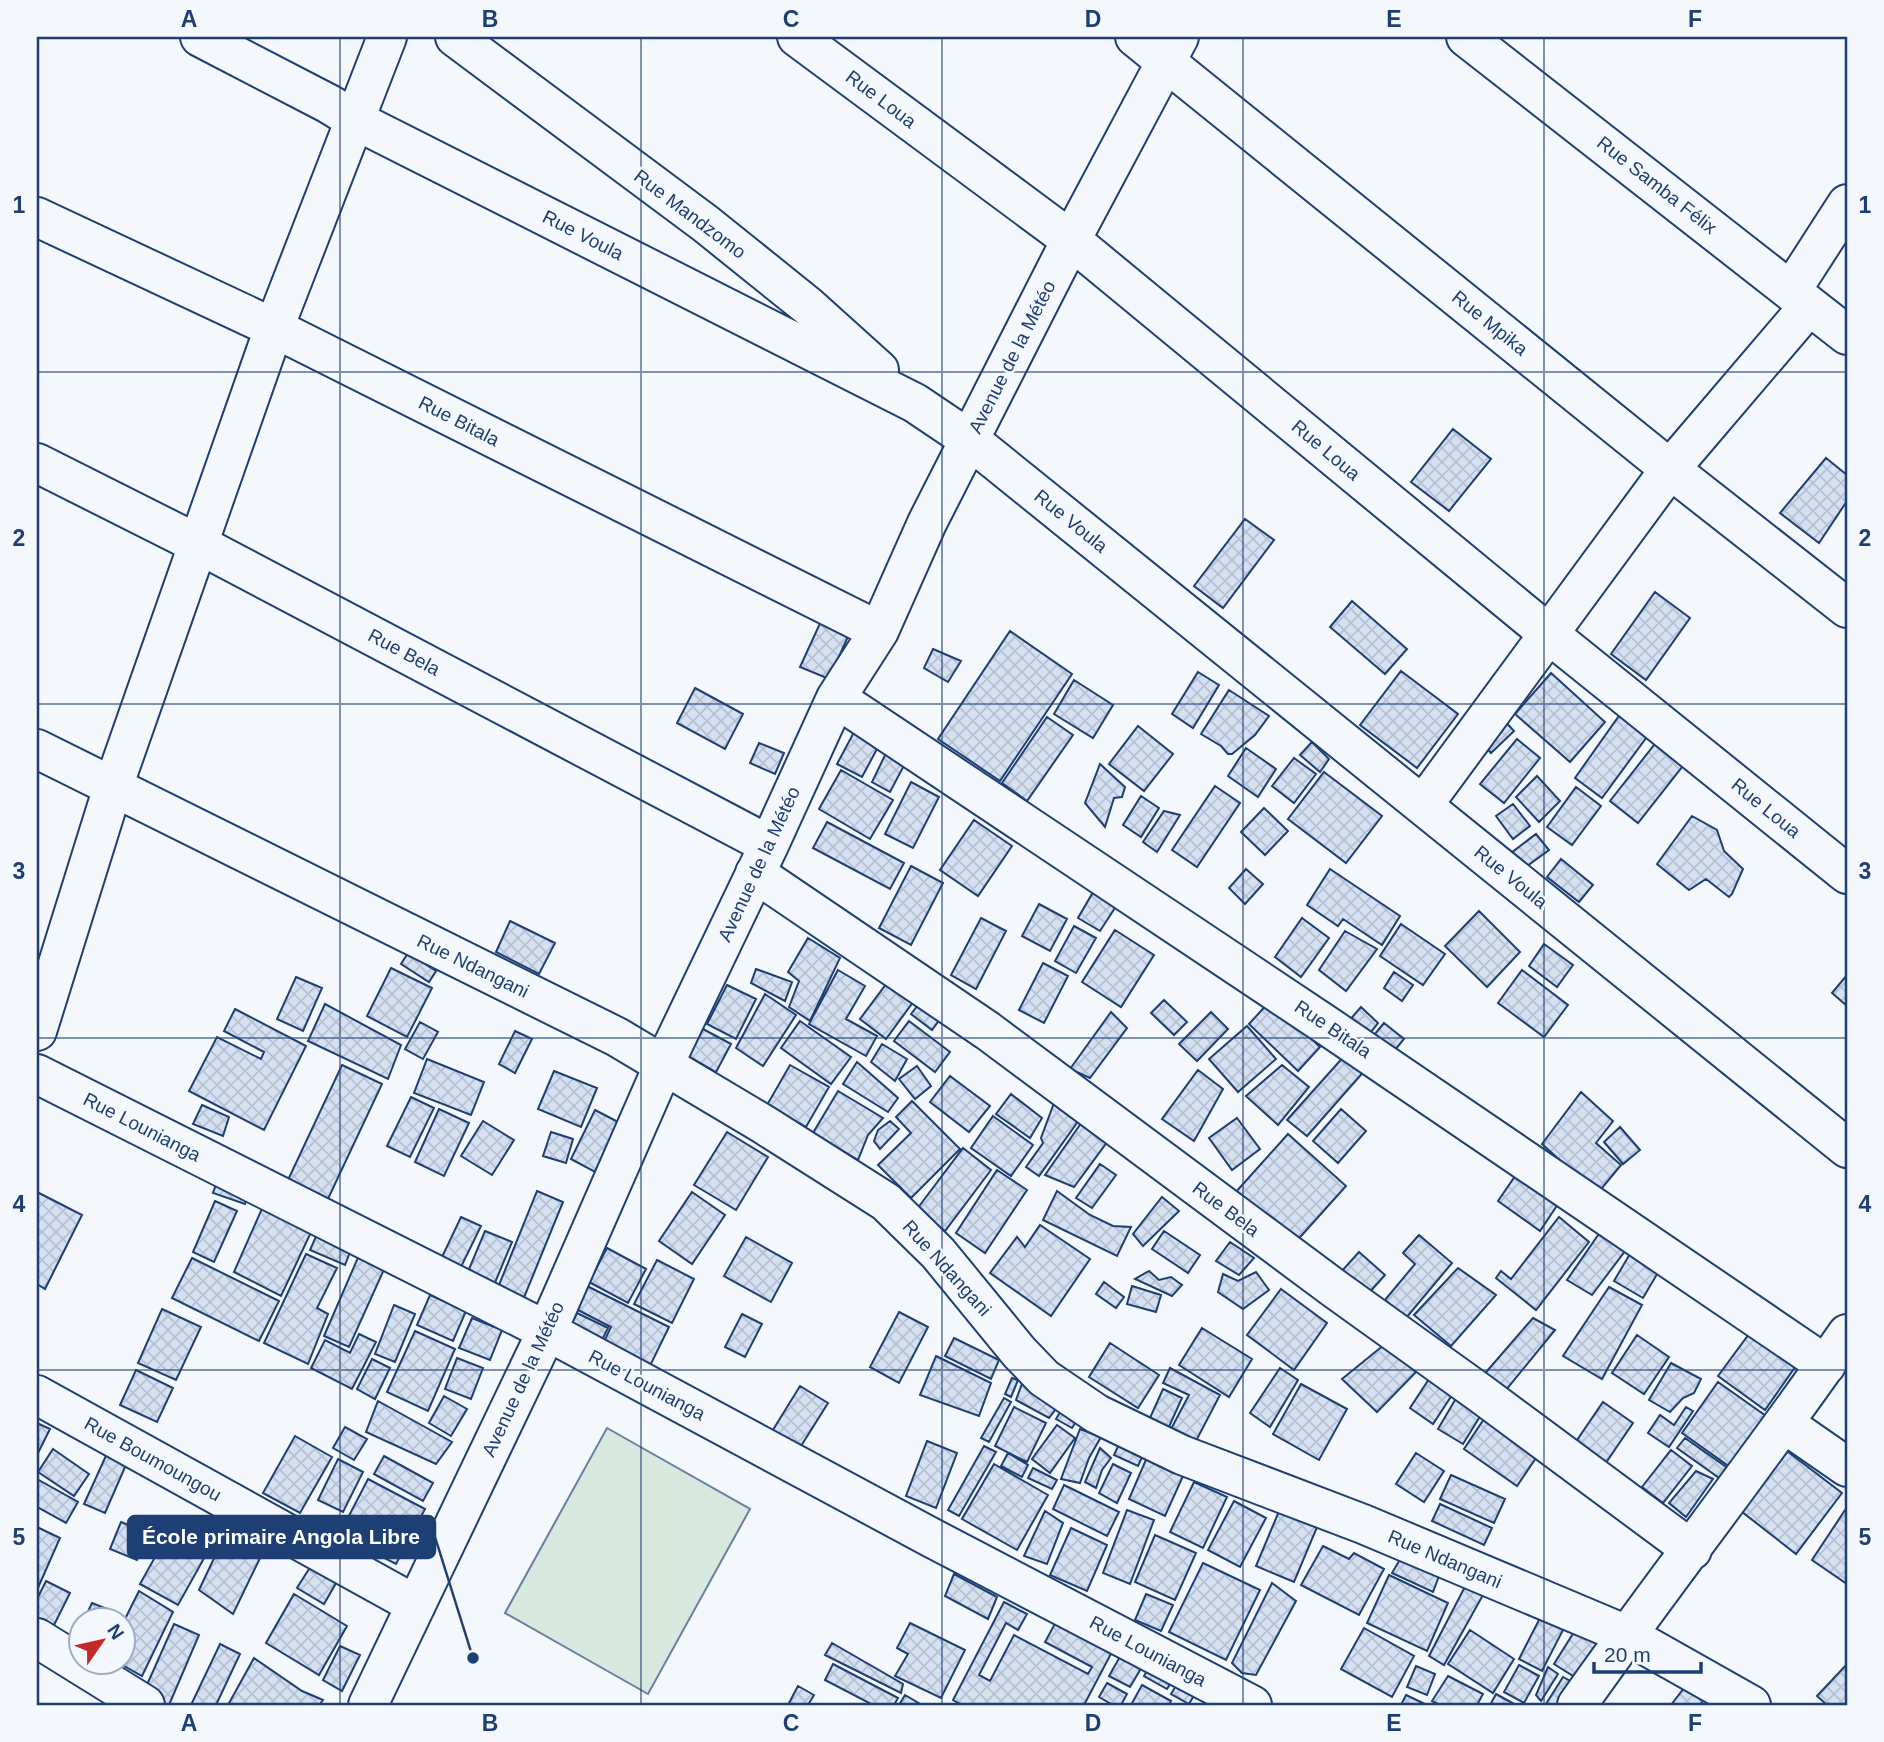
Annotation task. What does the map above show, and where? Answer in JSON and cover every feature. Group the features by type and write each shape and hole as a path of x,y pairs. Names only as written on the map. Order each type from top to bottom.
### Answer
{"street":[{"name":"Rue Voula","path":"200,37 355,121 915,403 970,440 1847,1148"},
{"path":"37,1031 113,787 274,328 387,37"},
{"name":"Rue Mandzomo","path":"455,37 778,281 915,403"},
{"name":"Rue Loua","path":"796,37 1071,240 1550,635 1847,874"},
{"name":"Rue Mpika","path":"1135,37 1173,49 1670,469 1847,608"},
{"name":"Rue Samba Félix","path":"1466,37 1847,335"},
{"name":"Avenue de la Météo","path":"368,1705 547,1331 664,1064 836,698 879,631 927,523 1071,240 1173,49"},
{"path":"1423,806 1670,469 1800,298 1847,204"},
{"name":"Rue Bitala","path":"37,217 274,328 879,631"},
{"name":"Rue Bela","path":"37,463 200,545 762,859 1324,1282 1480,1393 1692,1550"},
{"name":"Rue Bitala","path":"836,698 1314,1017 1826,1365"},
{"name":"Rue Ndangani","path":"37,749 617,1037 763,1124 886,1202 938,1252 1019,1352 1044,1378 1097,1414 1182,1455 1363,1524 1627,1635 1751,1705"},
{"name":"Rue Lounianga","path":"37,1074 547,1331 932,1538 1252,1705"},
{"path":"1577,1705 1785,1424 1847,1334"},
{"name":"Rue Boumoungou","path":"37,1395 416,1605"},
{"path":"1785,1424 1847,1467"},
{"path":"37,1638 145,1705"}],"shaded area":[{"path":"607,1428 750,1509 648,1694 505,1613"}],"building":[{"path":"1453,429 1491,459 1449,511 1411,482"},
{"path":"1826,458 1847,475 1847,501 1819,543 1780,513"},
{"path":"1245,519 1274,540 1223,608 1194,586"},
{"path":"1655,592 1690,618 1646,680 1611,654"},
{"path":"1352,601 1407,649 1385,674 1330,627"},
{"path":"822,619 850,632 829,679 800,667"},
{"path":"1010,631 1072,674 1000,781 938,739"},
{"path":"933,649 961,661 948,682 924,668"},
{"path":"1401,671 1458,714 1417,768 1360,725"},
{"path":"1198,672 1219,685 1193,728 1172,714"},
{"path":"1551,673 1605,722 1570,762 1515,714"},
{"path":"1074,680 1113,705 1093,738 1054,714"},
{"path":"695,688 743,714 725,749 677,723"},
{"path":"1229,690 1269,716 1255,735 1232,754 1228,754 1221,746 1201,734"},
{"path":"1621,713 1649,734 1602,798 1575,778"},
{"path":"1500,716 1514,731 1491,753 1477,738"},
{"path":"1047,717 1073,735 1027,801 1002,783"},
{"path":"860,721 885,734 862,777 837,764"},
{"path":"1138,726 1173,754 1144,791 1109,764"},
{"path":"1517,739 1540,758 1504,803 1480,784"},
{"path":"1658,740 1686,762 1638,823 1610,801"},
{"path":"1312,742 1329,759 1320,772 1300,755"},
{"path":"759,743 784,753 775,774 750,763"},
{"path":"891,743 910,754 890,792 872,782"},
{"path":"1246,748 1276,769 1258,797 1228,776"},
{"path":"1294,758 1316,774 1294,803 1272,786"},
{"path":"1100,764 1125,787 1122,797 1114,798 1105,827 1085,803"},
{"path":"841,770 893,800 870,839 819,809"},
{"path":"1324,772 1382,816 1346,863 1288,819"},
{"path":"1537,776 1560,801 1539,822 1516,797"},
{"path":"911,782 939,797 913,848 885,834"},
{"path":"1215,786 1240,803 1197,867 1172,850"},
{"path":"1576,787 1601,806 1572,845 1547,827"},
{"path":"1141,796 1159,808 1141,837 1123,825"},
{"path":"1513,804 1530,826 1513,839 1496,816"},
{"path":"1264,808 1288,831 1265,855 1241,832"},
{"path":"1164,811 1180,815 1157,852 1143,842"},
{"path":"1692,816 1717,830 1724,851 1743,869 1729,897 1706,879 1689,890 1657,864"},
{"path":"974,820 1012,846 978,896 940,870"},
{"path":"827,822 904,863 890,889 813,848"},
{"path":"1536,834 1549,850 1523,869 1511,853"},
{"path":"1561,859 1593,885 1579,902 1547,877"},
{"path":"911,866 943,883 911,945 879,928"},
{"path":"1246,869 1263,884 1245,904 1229,888"},
{"path":"1330,869 1400,916 1382,945 1343,919 1338,926 1307,905"},
{"path":"1099,882 1122,897 1100,931 1078,918"},
{"path":"1039,904 1067,919 1050,951 1022,936"},
{"path":"1479,911 1520,952 1487,987 1445,946"},
{"path":"981,918 1006,931 976,989 951,975"},
{"path":"1302,918 1329,938 1301,977 1275,957"},
{"path":"510,921 555,943 539,974 496,952"},
{"path":"1401,924 1445,954 1423,985 1380,956"},
{"path":"1074,926 1096,938 1076,973 1055,961"},
{"path":"1115,930 1154,955 1121,1007 1082,982"},
{"path":"1345,931 1377,949 1346,991 1319,970"},
{"path":"808,938 840,958 810,1021 789,1007 799,981 788,972"},
{"path":"1544,944 1573,965 1557,987 1529,966"},
{"path":"408,953 436,971 429,982 401,964"},
{"path":"1043,963 1068,976 1044,1023 1019,1010"},
{"path":"391,968 432,988 407,1037 367,1016"},
{"path":"756,969 792,982 785,1001 751,983"},
{"path":"838,970 865,986 846,1019 877,1036 866,1056 809,1024"},
{"path":"1522,970 1568,1005 1544,1037 1498,1003"},
{"path":"1394,972 1413,985 1402,1001 1384,988"},
{"path":"893,975 919,994 886,1039 860,1019"},
{"path":"1847,975 1847,1006 1832,993"},
{"path":"296,977 322,988 303,1031 277,1019"},
{"path":"727,985 756,999 736,1039 707,1024"},
{"path":"765,994 796,1015 763,1066 736,1048"},
{"path":"922,1000 943,1015 932,1030 911,1014"},
{"path":"1164,1000 1187,1022 1174,1035 1151,1013"},
{"path":"1271,1000 1320,1047 1298,1071 1249,1024"},
{"path":"325,1004 401,1045 388,1079 308,1041"},
{"path":"1361,1007 1378,1023 1366,1038 1348,1022"},
{"path":"235,1009 306,1046 264,1130 189,1091 217,1037 261,1059 264,1052 224,1031"},
{"path":"1111,1012 1127,1028 1090,1078 1070,1069"},
{"path":"1211,1012 1228,1029 1197,1061 1179,1044"},
{"path":"800,1021 851,1057 831,1084 781,1048"},
{"path":"909,1021 950,1052 935,1072 894,1041"},
{"path":"420,1022 438,1032 423,1059 405,1049"},
{"path":"1384,1023 1404,1039 1390,1056 1370,1040"},
{"path":"1247,1026 1276,1059 1238,1092 1209,1059"},
{"path":"703,1029 731,1044 716,1072 688,1056"},
{"path":"515,1031 532,1039 515,1073 499,1064"},
{"path":"882,1044 907,1059 895,1081 871,1062"},
{"path":"1347,1053 1366,1069 1307,1136 1287,1120"},
{"path":"427,1059 484,1082 471,1115 414,1093"},
{"path":"857,1062 898,1098 888,1112 843,1084"},
{"path":"342,1065 382,1084 327,1201 287,1182"},
{"path":"790,1065 829,1087 806,1127 767,1105"},
{"path":"1282,1065 1309,1087 1278,1125 1246,1096"},
{"path":"917,1066 931,1086 915,1099 899,1079"},
{"path":"1198,1070 1223,1089 1194,1141 1162,1119"},
{"path":"554,1071 597,1088 581,1127 538,1109"},
{"path":"950,1076 990,1106 969,1132 930,1102"},
{"path":"838,1091 883,1118 868,1135 858,1160 813,1133"},
{"path":"1581,1092 1613,1121 1596,1143 1621,1165 1597,1194 1542,1144"},
{"path":"1011,1094 1042,1118 1030,1138 996,1114"},
{"path":"411,1097 434,1108 410,1157 387,1146"},
{"path":"912,1101 960,1149 911,1198 878,1165 911,1133 896,1117"},
{"path":"1054,1103 1079,1120 1039,1176 1026,1167 1043,1143 1041,1138"},
{"path":"202,1105 229,1117 223,1136 193,1124"},
{"path":"439,1109 469,1123 444,1176 415,1162"},
{"path":"1341,1109 1366,1131 1338,1163 1313,1141"},
{"path":"595,1110 620,1123 595,1172 571,1159"},
{"path":"993,1116 1033,1145 1011,1176 971,1148"},
{"path":"1237,1118 1260,1149 1232,1170 1209,1138"},
{"path":"1084,1119 1113,1134 1074,1187 1045,1175"},
{"path":"483,1121 514,1140 492,1175 461,1156"},
{"path":"890,1121 899,1129 880,1149 874,1141 878,1130"},
{"path":"1620,1127 1640,1150 1623,1164 1604,1142"},
{"path":"551,1132 573,1139 566,1163 543,1156"},
{"path":"727,1132 768,1157 736,1210 694,1185"},
{"path":"1288,1134 1346,1186 1293,1245 1235,1193"},
{"path":"963,1148 991,1170 945,1231 917,1209"},
{"path":"1100,1164 1116,1175 1092,1208 1076,1198"},
{"path":"1520,1169 1562,1198 1540,1231 1498,1201"},
{"path":"997,1170 1027,1190 985,1253 956,1233"},
{"path":"219,1176 251,1188 245,1204 213,1193"},
{"path":"537,1191 563,1202 523,1300 497,1290"},
{"path":"1057,1191 1090,1215 1113,1226 1131,1227 1117,1256 1043,1220"},
{"path":"37,1192 82,1215 45,1289 37,1284"},
{"path":"692,1192 725,1215 692,1264 659,1241"},
{"path":"1162,1197 1179,1211 1143,1246 1133,1234"},
{"path":"215,1201 237,1211 214,1262 193,1252"},
{"path":"264,1204 313,1228 281,1296 234,1272"},
{"path":"461,1217 481,1226 461,1267 442,1257"},
{"path":"1559,1217 1589,1242 1536,1310 1496,1278 1501,1271 1511,1279"},
{"path":"1040,1225 1090,1259 1051,1316 990,1273 1017,1237 1025,1247"},
{"path":"1605,1225 1628,1247 1592,1295 1567,1280"},
{"path":"485,1231 512,1242 494,1285 467,1274"},
{"path":"1164,1231 1200,1255 1188,1273 1152,1249"},
{"path":"318,1232 352,1247 345,1265 310,1250"},
{"path":"1419,1235 1452,1263 1406,1318 1385,1300 1415,1264 1403,1253"},
{"path":"746,1237 792,1263 771,1302 724,1276"},
{"path":"1230,1242 1254,1258 1239,1275 1216,1261"},
{"path":"1634,1247 1663,1264 1643,1298 1614,1281"},
{"path":"607,1248 646,1269 628,1303 589,1282"},
{"path":"1359,1252 1385,1275 1367,1295 1341,1272"},
{"path":"360,1253 386,1265 349,1347 324,1336"},
{"path":"306,1254 337,1268 317,1308 328,1314 308,1364 264,1343"},
{"path":"192,1258 279,1301 259,1341 172,1298"},
{"path":"657,1260 694,1279 672,1323 634,1304"},
{"path":"1458,1268 1496,1295 1451,1346 1414,1315"},
{"path":"1149,1271 1159,1280 1171,1277 1182,1285 1172,1296 1135,1279"},
{"path":"1256,1272 1269,1290 1243,1309 1218,1292 1223,1274 1238,1281"},
{"path":"1104,1282 1124,1297 1116,1308 1096,1294"},
{"path":"585,1285 669,1327 647,1372 601,1348 611,1327 574,1308"},
{"path":"1132,1286 1161,1295 1156,1312 1127,1304"},
{"path":"1609,1287 1642,1305 1602,1379 1563,1356"},
{"path":"1281,1289 1327,1323 1294,1370 1247,1335"},
{"path":"430,1295 466,1311 453,1341 417,1325"},
{"path":"394,1305 415,1314 395,1362 375,1354"},
{"path":"162,1309 201,1327 176,1380 138,1363"},
{"path":"899,1312 928,1327 899,1383 870,1367"},
{"path":"577,1313 608,1328 601,1342 570,1327"},
{"path":"742,1314 762,1324 745,1357 725,1347"},
{"path":"472,1318 502,1330 490,1360 459,1348"},
{"path":"1533,1318 1555,1330 1506,1390 1481,1378"},
{"path":"1202,1328 1252,1359 1229,1397 1179,1365"},
{"path":"1752,1330 1798,1363 1765,1410 1718,1376"},
{"path":"415,1331 455,1349 428,1411 387,1392"},
{"path":"359,1334 376,1342 352,1389 311,1368 325,1340 350,1353"},
{"path":"1637,1335 1669,1357 1644,1394 1612,1373"},
{"path":"954,1338 999,1360 991,1379 945,1356"},
{"path":"1110,1343 1159,1375 1138,1408 1089,1377"},
{"path":"1385,1344 1416,1372 1377,1412 1342,1379"},
{"path":"936,1356 991,1383 979,1416 920,1395"},
{"path":"457,1358 483,1368 471,1399 445,1389"},
{"path":"372,1359 390,1368 375,1399 357,1389"},
{"path":"1671,1363 1701,1379 1694,1393 1683,1398 1670,1412 1649,1400"},
{"path":"1170,1368 1220,1395 1196,1441 1171,1429 1189,1395 1163,1383"},
{"path":"1280,1368 1298,1380 1270,1427 1250,1413"},
{"path":"136,1370 173,1388 157,1422 120,1405"},
{"path":"1431,1376 1454,1392 1433,1424 1410,1408"},
{"path":"1012,1378 1018,1380 1011,1397 1005,1394"},
{"path":"1023,1381 1062,1401 1049,1418 1016,1400"},
{"path":"1718,1382 1766,1416 1730,1467 1682,1433"},
{"path":"1301,1384 1347,1409 1319,1460 1273,1434"},
{"path":"800,1386 828,1403 796,1454 768,1438"},
{"path":"1163,1389 1182,1398 1168,1429 1149,1420"},
{"path":"1458,1395 1484,1410 1463,1444 1438,1429"},
{"path":"444,1396 467,1409 451,1436 429,1423"},
{"path":"1004,1398 1011,1402 989,1442 981,1438"},
{"path":"378,1401 452,1442 436,1464 366,1432"},
{"path":"1603,1402 1633,1423 1603,1467 1573,1446"},
{"path":"1064,1406 1080,1415 1072,1428 1056,1419"},
{"path":"1014,1407 1046,1423 1027,1462 995,1446"},
{"path":"1686,1407 1693,1411 1669,1447 1648,1433 1660,1415 1674,1425"},
{"path":"1488,1413 1542,1449 1517,1486 1464,1449"},
{"path":"37,1423 50,1429 37,1455"},
{"path":"1057,1425 1075,1438 1050,1473 1032,1459"},
{"path":"345,1427 367,1439 354,1460 333,1448"},
{"path":"1080,1429 1101,1437 1089,1458 1080,1483 1061,1479"},
{"path":"1124,1433 1148,1444 1138,1466 1114,1455"},
{"path":"295,1436 332,1457 300,1513 263,1493"},
{"path":"1685,1438 1729,1469 1722,1480 1677,1448"},
{"path":"927,1441 957,1453 936,1508 906,1496"},
{"path":"984,1446 996,1452 959,1516 948,1510"},
{"path":"1100,1448 1111,1458 1102,1470 1096,1488 1085,1482"},
{"path":"1151,1448 1188,1465 1165,1516 1129,1499"},
{"path":"1783,1448 1842,1493 1796,1554 1737,1508"},
{"path":"53,1449 89,1474 74,1496 38,1472"},
{"path":"109,1449 129,1458 105,1513 84,1504"},
{"path":"1671,1450 1692,1466 1663,1503 1642,1487"},
{"path":"1008,1453 1028,1465 1022,1477 1001,1466"},
{"path":"1416,1453 1444,1471 1424,1502 1396,1484"},
{"path":"384,1456 433,1483 423,1501 374,1474"},
{"path":"338,1459 363,1472 343,1512 318,1500"},
{"path":"994,1464 1048,1495 1017,1550 962,1519"},
{"path":"1113,1464 1131,1473 1117,1503 1099,1493"},
{"path":"1033,1468 1057,1480 1052,1489 1028,1478"},
{"path":"1696,1471 1713,1479 1686,1517 1669,1503"},
{"path":"1451,1475 1505,1499 1494,1523 1440,1499"},
{"path":"37,1479 78,1502 66,1523 37,1507"},
{"path":"368,1479 425,1509 396,1564 339,1535"},
{"path":"1194,1482 1227,1497 1203,1548 1170,1532"},
{"path":"1064,1485 1119,1512 1107,1536 1053,1509"},
{"path":"1234,1501 1266,1518 1240,1567 1208,1550"},
{"path":"1282,1504 1320,1520 1294,1582 1256,1566"},
{"path":"1440,1504 1492,1528 1484,1545 1432,1521"},
{"path":"1847,1507 1847,1584 1812,1560"},
{"path":"1127,1510 1154,1520 1130,1584 1103,1573"},
{"path":"1045,1511 1063,1523 1047,1564 1024,1556"},
{"path":"121,1522 149,1534 137,1560 110,1549"},
{"path":"174,1523 212,1544 178,1605 140,1584"},
{"path":"37,1527 60,1538 37,1590"},
{"path":"1071,1528 1107,1545 1087,1591 1050,1575"},
{"path":"225,1535 260,1558 233,1614 199,1590"},
{"path":"1155,1535 1196,1553 1175,1600 1135,1582"},
{"path":"1323,1546 1349,1559 1354,1553 1384,1569 1359,1615 1301,1585"},
{"path":"1402,1556 1439,1576 1433,1592 1392,1573"},
{"path":"314,1561 340,1576 324,1604 297,1588"},
{"path":"1203,1563 1260,1590 1226,1660 1169,1632"},
{"path":"954,1574 997,1597 988,1619 945,1596"},
{"path":"1389,1575 1448,1603 1427,1651 1367,1623"},
{"path":"1470,1577 1488,1586 1444,1665 1429,1656"},
{"path":"46,1581 70,1593 53,1627 37,1618 37,1599"},
{"path":"1272,1583 1296,1601 1256,1675 1242,1673 1232,1663"},
{"path":"139,1591 173,1612 142,1676 136,1673 136,1606 132,1606"},
{"path":"294,1594 347,1626 319,1675 266,1643"},
{"path":"1146,1594 1173,1605 1161,1631 1135,1620"},
{"path":"1004,1602 1027,1614 1018,1630 1006,1623 979,1675 990,1681 1014,1635 1088,1674 1092,1667 1045,1642 1057,1620 1113,1650 1084,1705 962,1705 953,1700"},
{"path":"1541,1616 1564,1628 1542,1671 1519,1659"},
{"path":"910,1623 965,1650 941,1698 895,1676 908,1654 897,1648"},
{"path":"174,1624 199,1635 169,1705 163,1705 142,1696"},
{"path":"1364,1628 1414,1656 1392,1697 1341,1669"},
{"path":"1576,1629 1600,1644 1578,1679 1554,1664"},
{"path":"1470,1630 1514,1659 1493,1693 1448,1664"},
{"path":"832,1643 903,1684 901,1693 825,1655"},
{"path":"220,1644 240,1654 216,1705 191,1705"},
{"path":"340,1646 360,1655 342,1691 323,1680"},
{"path":"1122,1653 1143,1665 1130,1687 1109,1676"},
{"path":"254,1658 302,1691 323,1700 319,1705 228,1705"},
{"path":"1152,1662 1176,1675 1167,1689 1144,1676"},
{"path":"833,1664 898,1698 894,1705 873,1705 825,1680"},
{"path":"1847,1664 1847,1705 1827,1705 1817,1696"},
{"path":"1519,1665 1539,1676 1524,1703 1504,1692"},
{"path":"1416,1666 1435,1674 1427,1695 1407,1687"},
{"path":"1548,1667 1558,1674 1541,1701 1536,1695"},
{"path":"1448,1676 1483,1694 1477,1705 1440,1705 1432,1701"},
{"path":"1181,1677 1199,1687 1189,1704 1171,1694"},
{"path":"1563,1677 1572,1682 1559,1705 1546,1704"},
{"path":"1107,1683 1127,1694 1121,1705 1113,1705 1099,1697"},
{"path":"1142,1685 1171,1701 1169,1705 1131,1705"},
{"path":"798,1686 814,1695 808,1705 788,1705"},
{"path":"1684,1688 1703,1701 1700,1705 1671,1705"},
{"path":"1496,1694 1516,1705 1490,1705"},
{"path":"905,1695 922,1705 899,1705"},
{"path":"1406,1695 1427,1705 1401,1705"}],"place":[{"name":"École primaire Angola Libre","path":"473,1658"}]}
